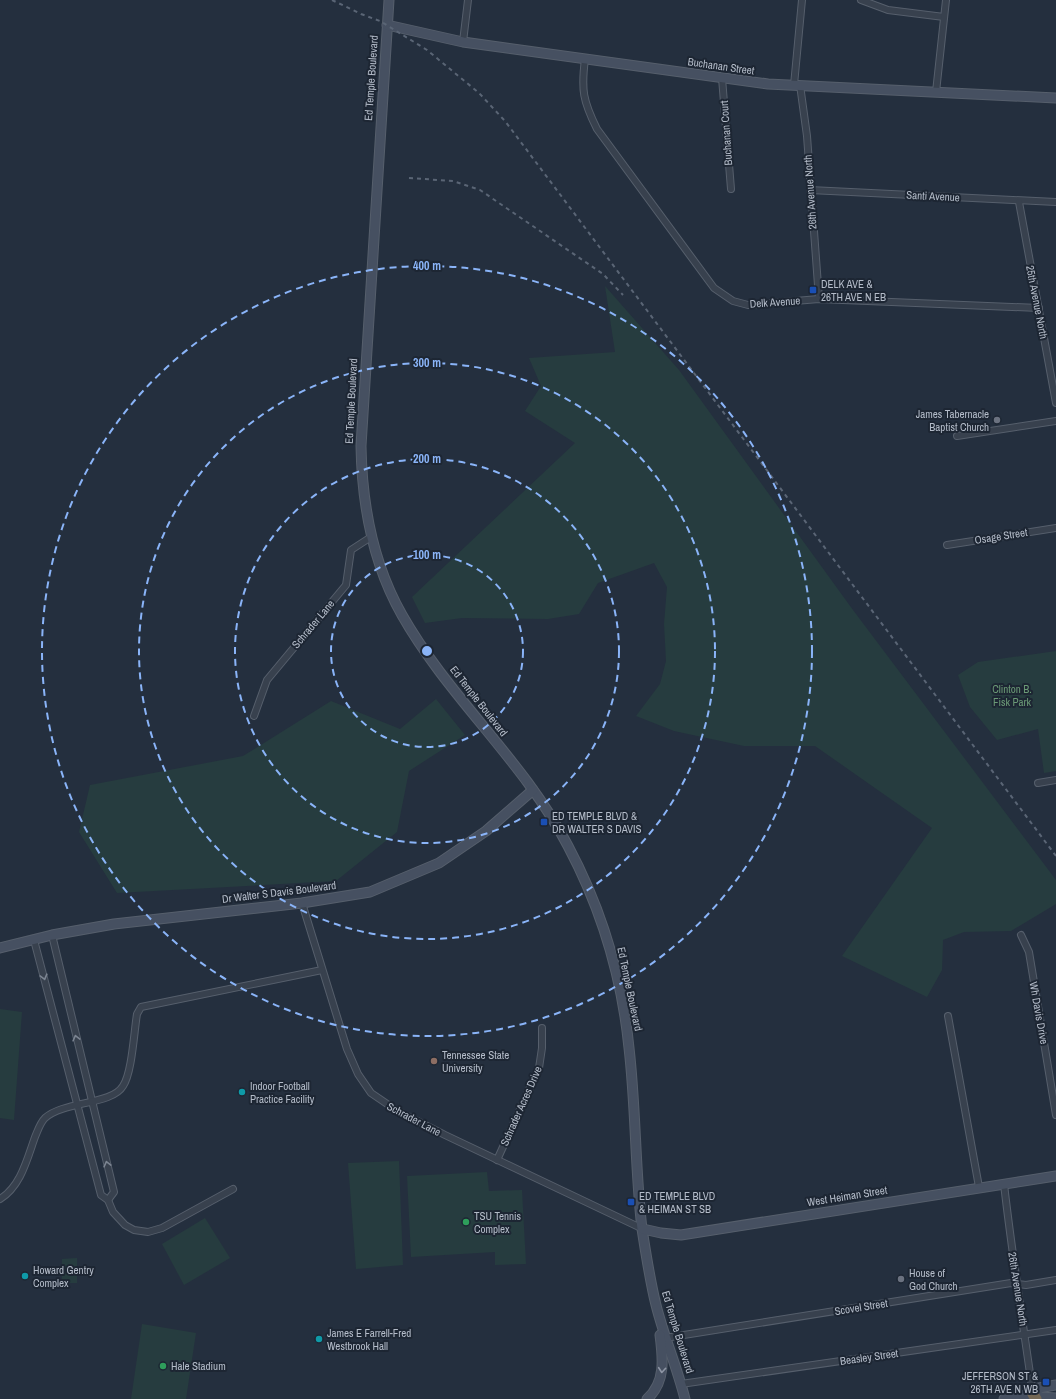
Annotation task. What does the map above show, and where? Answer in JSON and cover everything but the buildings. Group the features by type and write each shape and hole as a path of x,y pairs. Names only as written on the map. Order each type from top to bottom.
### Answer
{"main road":[{"name":"Ed Temple Boulevard","path":"389,0 361,446 362,482 371,537 380,567 401,613 419,643 533,790 567,844 587,886 609,946 617,974 630,1049 642,1229 655,1304 685,1399"},
{"name":"Buchanan Street","path":"387,25 463,42 768,84 1056,98"},
{"name":"Dr Walter S Davis Boulevard","path":"0,948 52,935 114,924 302,903 370,892 439,862 486,831 533,790"},
{"name":"West Heiman Street","path":"642,1229 681,1234 1056,1176"},
{"path":"647,1399 658,1385 663,1372 661,1342 655,1304"},
{"path":"1034,1396 1039,1388 1056,1385"},
{"path":"1004,1399 1034,1396 1056,1398"}],"street":[{"path":"463,42 468,0"},
{"name":"26th Avenue North","path":"802,0 797,85 807,136 819,299"},
{"path":"861,0 888,10 944,17"},
{"path":"936,92 946,0"},
{"name":"Delk Avenue","path":"585,60 582,83 585,105 597,129 714,288 733,301 748,304 819,299 1039,308"},
{"name":"Buchanan Court","path":"722,78 731,189"},
{"name":"Santi Avenue","path":"810,190 1019,202 1056,202"},
{"name":"25th Avenue North","path":"1019,202 1056,403"},
{"path":"957,436 1056,421"},
{"name":"Osage Street","path":"947,545 1056,528"},
{"name":"Schrader Lane","path":"254,716 267,680 346,585 351,550 371,537"},
{"path":"1038,783 1056,780"},
{"name":"Schrader Lane","path":"302,903 351,1060 358,1074 371,1092 396,1110 642,1229"},
{"path":"52,935 114,1192 108,1200"},
{"name":"Wh Davis Drive","path":"1021,935 1029,952 1056,1115"},
{"path":"34,940 101,1195 108,1200 113,1212 125,1225 134,1230 148,1232 162,1228 233,1189"},
{"path":"0,1199 9,1193 19,1180 42,1121 52,1113 118,1092 124,1085 127,1077 137,1014 143,1005 322,970"},
{"path":"948,1016 979,1187"},
{"name":"Schrader Acres Drive","path":"497,1160 539,1068 542,1048 542,1028"},
{"name":"26th Avenue North","path":"1004,1184 1016,1282 1034,1396"},
{"name":"Scovel Street","path":"665,1338 1016,1282 1026,1285 1056,1280"},
{"name":"Beasley Street","path":"681,1384 1056,1330"}],"green space":[{"path":"605,286 679,370 853,610 1056,880 1056,904 1011,931 964,932 943,940 942,970 927,997 842,956 932,828 815,746 744,746 674,731 636,716 660,684 666,661 664,624 667,587 654,563 598,583 579,614 548,619 462,618 425,623 412,597 575,443 525,411 541,386 529,358 615,352"},
{"name":"Clinton B. Fisk Park","path":"1056,651 1056,771 1044,773 1038,729 997,740 970,707 958,675 978,662"},
{"path":"436,699 465,735 409,771 397,832 336,881 117,893 79,832 90,785 243,756 331,701 400,729"},
{"path":"0,1009 22,1012 14,1120 0,1118"},
{"path":"399,1161 403,1265 356,1269 348,1163"},
{"name":"TSU Tennis Complex","path":"487,1172 489,1191 522,1190 526,1264 495,1265 495,1252 411,1257 407,1176"},
{"path":"205,1218 230,1258 184,1285 162,1244"},
{"path":"77,1258 77,1283 62,1283 62,1259"},
{"name":"Hale Stadium","path":"142,1324 196,1333 186,1399 131,1399"}],"railway":[{"path":"332,0 361,14 380,21 427,50 479,93 505,121 1056,856"},
{"path":"409,178 453,181 480,190 603,274 623,295"}],"place":[{"name":"DELK AVE & 26TH AVE N EB","path":"813,290"},
{"name":"James Tabernacle Baptist Church","path":"997,420"},
{"name":"ED TEMPLE BLVD & DR WALTER S DAVIS","path":"544,822"},
{"name":"Tennessee State University","path":"434,1061"},
{"name":"Indoor Football Practice Facility","path":"242,1092"},
{"name":"ED TEMPLE BLVD & HEIMAN ST SB","path":"631,1202"},
{"name":"TSU Tennis Complex","path":"466,1222"},
{"name":"Howard Gentry Complex","path":"25,1276"},
{"name":"House of God Church","path":"901,1279"},
{"name":"James E Farrell-Fred Westbrook Hall","path":"319,1339"},
{"name":"Hale Stadium","path":"163,1366"},
{"name":"JEFFERSON ST & 26TH AVE N WB","path":"1046,1382"}]}
